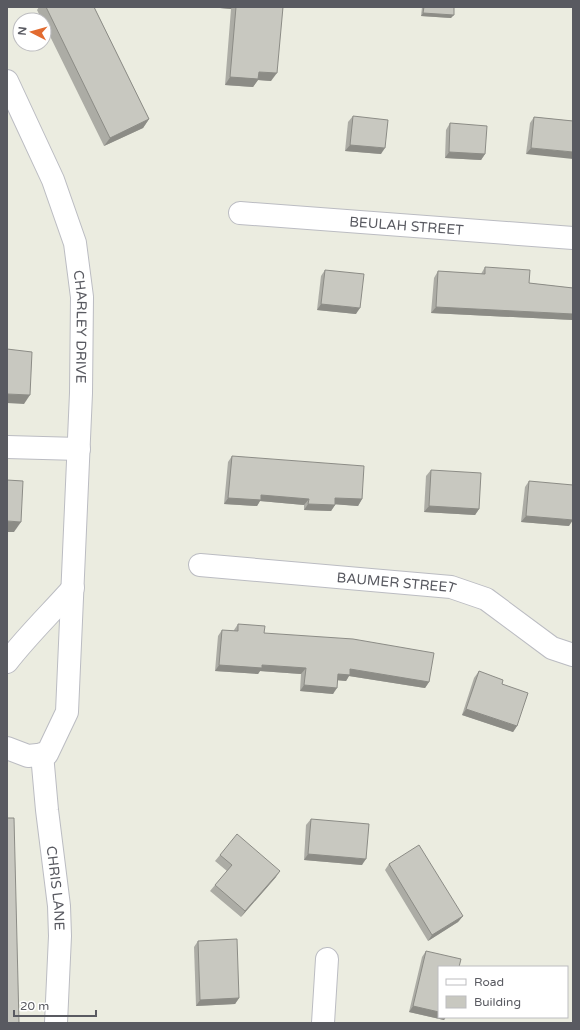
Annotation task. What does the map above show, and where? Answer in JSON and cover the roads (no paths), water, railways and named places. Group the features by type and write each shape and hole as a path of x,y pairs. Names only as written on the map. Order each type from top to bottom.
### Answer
{"street":[{"name":"CHARLEY DRIVE","path":"7,81 53,180 75,243 82,297 79,449 67,712 47,754 42,754"},
{"name":"BEULAH STREET","path":"240,214 573,238"},
{"path":"7,447 79,449"},
{"name":"BAUMER STREET","path":"200,565 457,589 486,599 552,648 573,655"},
{"path":"7,662 25,639 48,617 73,588"},
{"path":"7,748 28,756 42,754"},
{"name":"CHRIS LANE","path":"42,754 59,906 60,936 56,1023"},
{"path":"323,1023 328,959"}]}
